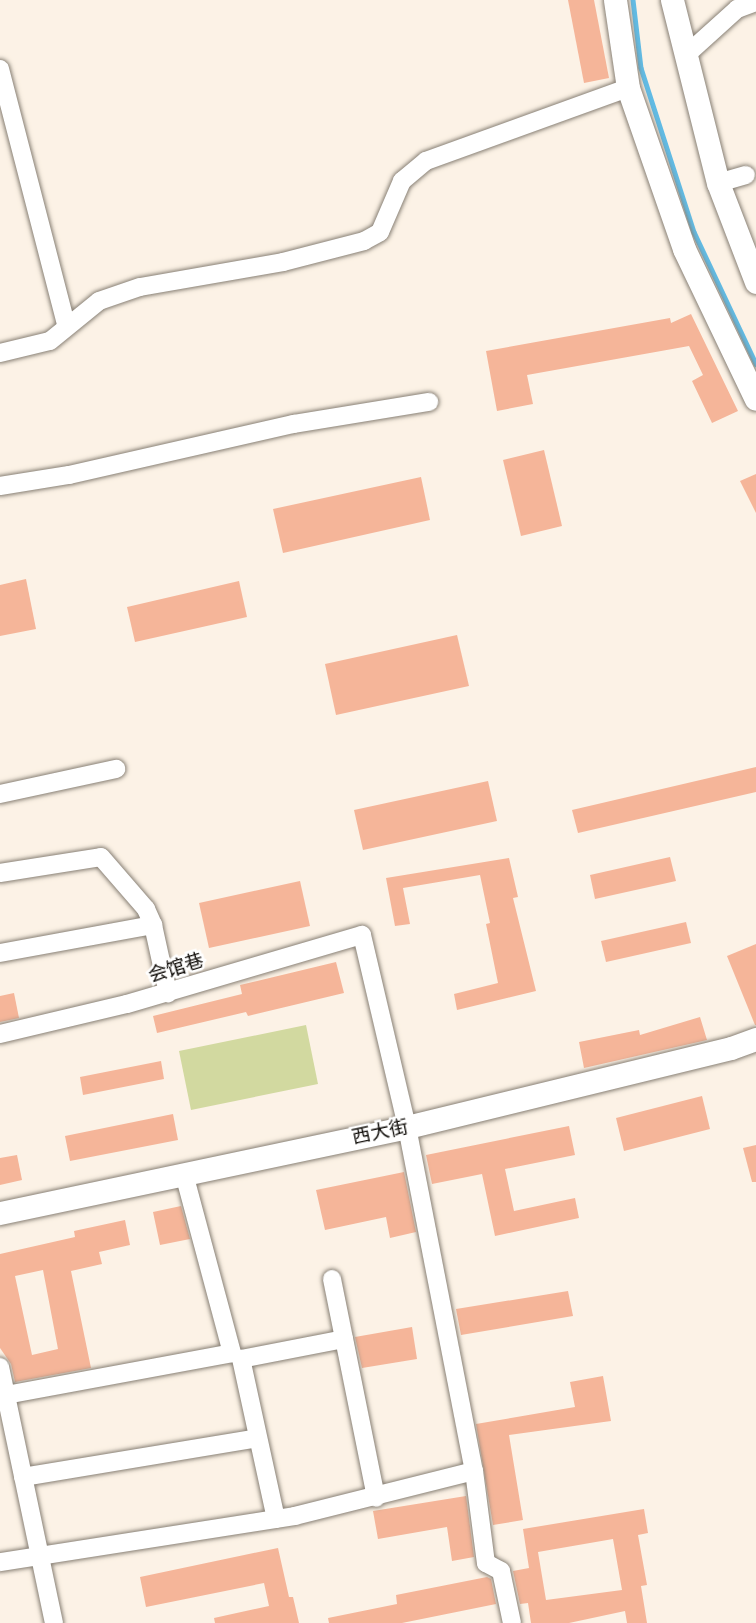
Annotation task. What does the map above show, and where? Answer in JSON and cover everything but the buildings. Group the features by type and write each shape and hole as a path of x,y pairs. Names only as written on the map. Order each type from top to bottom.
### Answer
{"main road":[{"path":"615,0 628,88 684,249 756,399"},
{"path":"672,0 718,183 756,282"},
{"name":"西大街","path":"0,1213 407,1127 731,1048 756,1038"}],"street":[{"path":"685,56 737,9 756,2"},
{"path":"0,69 66,326"},
{"path":"0,353 50,341 99,301 140,286 283,262 364,241 380,232 402,181 426,161 628,88"},
{"path":"718,183 746,174"},
{"path":"0,486 69,475 294,424 429,402"},
{"path":"0,794 117,769"},
{"path":"0,873 101,858 146,909 153,925 168,993"},
{"path":"0,953 153,925"},
{"name":"会馆巷","path":"0,1034 168,993 362,935 407,1127"},
{"path":"407,1127 474,1471 485,1563 501,1571 512,1623"},
{"path":"6,1395 232,1353 184,1174"},
{"path":"332,1279 376,1498"},
{"path":"275,1519 241,1359 344,1339"},
{"path":"0,1367 54,1623"},
{"path":"23,1477 258,1438"},
{"path":"0,1562 275,1519 376,1498 474,1471"}],"green space":[{"path":"306,1025 318,1084 191,1110 179,1051"}],"waterway":[{"path":"633,0 641,68 694,232 756,364"}]}
